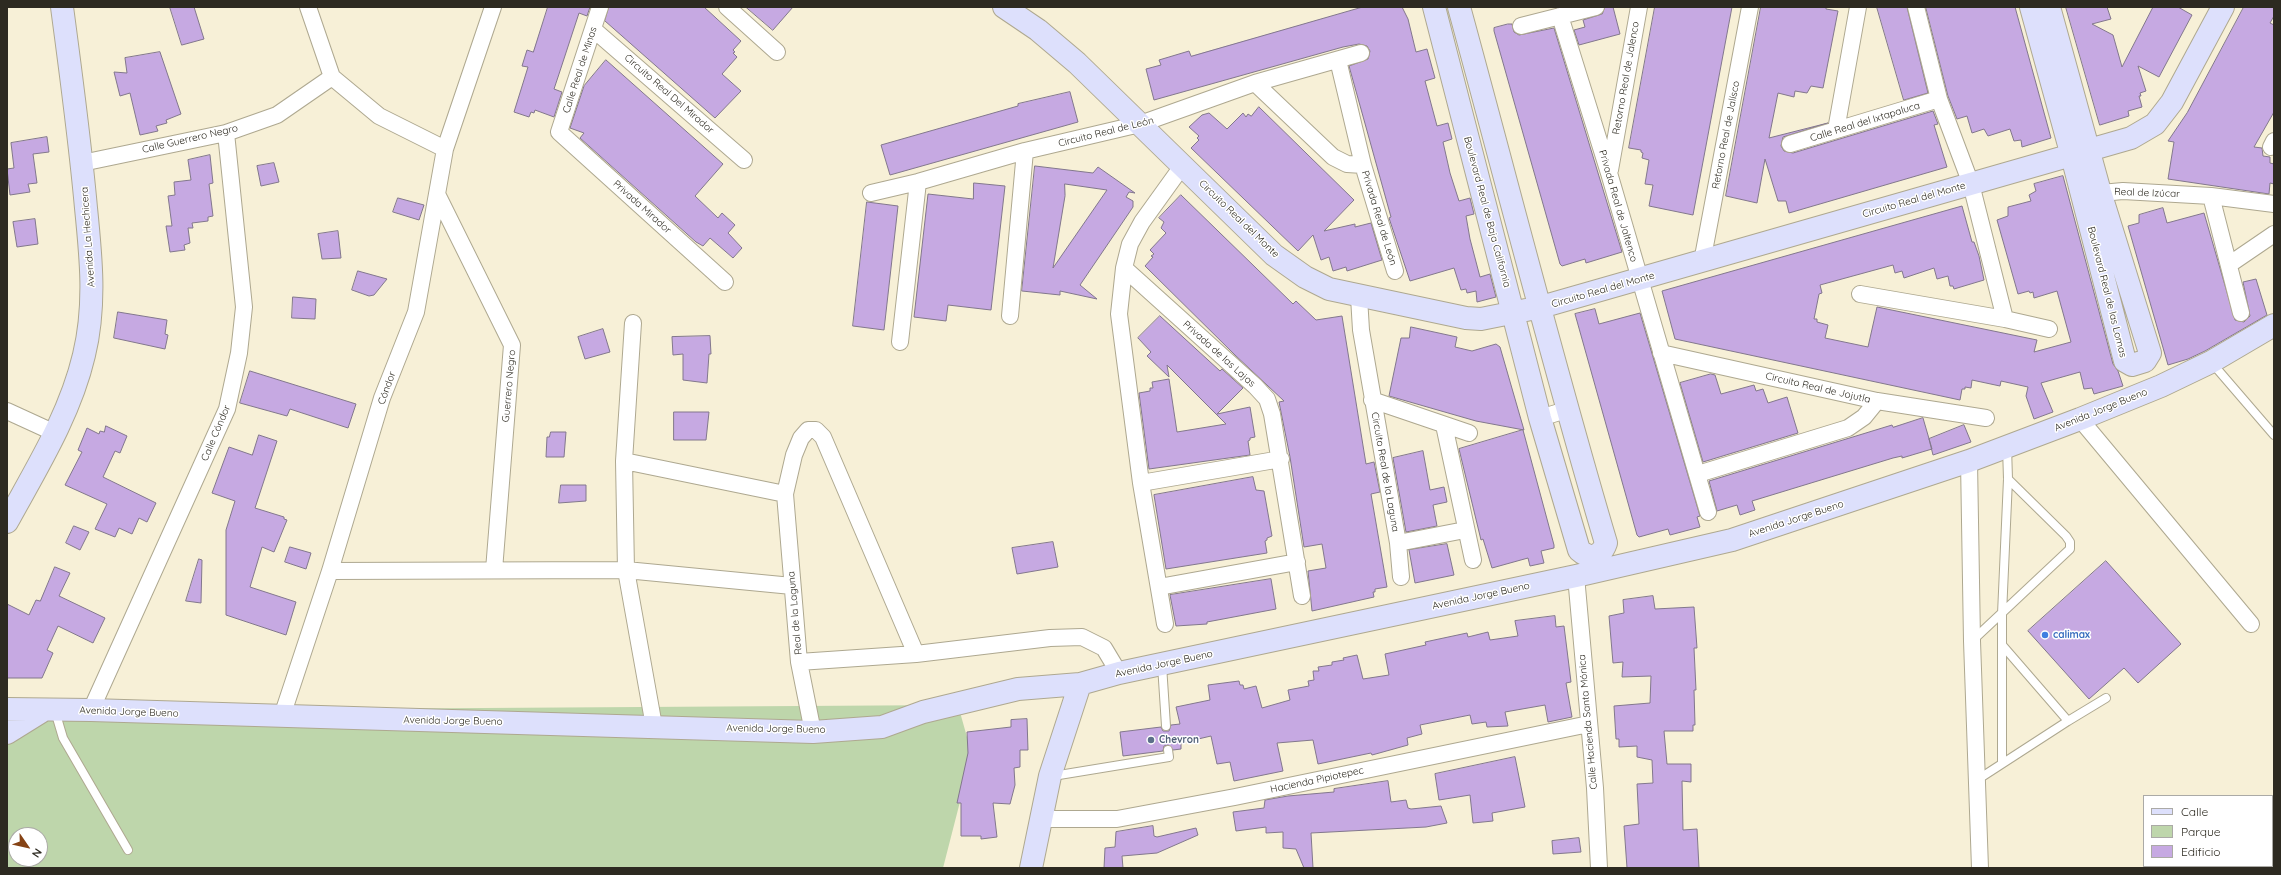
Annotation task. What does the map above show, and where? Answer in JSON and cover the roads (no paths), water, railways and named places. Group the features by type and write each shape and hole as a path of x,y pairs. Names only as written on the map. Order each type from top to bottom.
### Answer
{"street":[{"name":"Avenida La Hechicera","path":"7,522 55,433 77,380 84,355 92,311 92,270 82,163 62,7"},
{"path":"308,7 332,76 379,116 445,149"},
{"name":"Cóndor","path":"282,716 330,571 382,398 416,312 445,149 494,7"},
{"name":"Calle Real de Minas","path":"559,132 600,7"},
{"path":"727,7 777,52"},
{"name":"Circuito Real del Monte","path":"1004,7 1038,30 1077,63 1274,255 1305,277 1329,289 1359,297 1466,318 1481,319 1514,314 1640,280 2131,138 2155,124 2172,102 2223,7"},
{"name":"Boulevard Real de Baja California","path":"1434,7 1540,418 1579,550 1586,556 1595,556 1602,552 1606,543 1566,410 1541,307 1459,7"},
{"path":"1521,26 1596,7"},
{"name":"Retorno Real de Jalenco","path":"1609,173 1639,7"},
{"name":"Retorno Real de Jalísco","path":"1702,262 1750,7"},
{"path":"1836,130 1858,7"},
{"path":"1916,7 1939,99 1971,184 2005,319"},
{"name":"Boulevard Real de las Lomas","path":"2032,7 2081,153"},
{"name":"Boulevard Real de las Lomas","path":"2049,7 2091,194 2124,361 2132,365 2145,360 2150,352 2091,194"},
{"name":"Privada Real de Jaltenco","path":"1560,16 1609,173 1708,512"},
{"name":"Circuito Real Del Mirador","path":"593,29 744,160"},
{"name":"Circuito Real de León","path":"871,193 918,182 1025,151 1140,124 1256,83 1360,53"},
{"path":"1256,83 1334,157 1347,164 1363,165 1338,60"},
{"name":"Calle Guerrero Negro","path":"82,163 226,133 277,115 332,76"},
{"name":"Calle Real del Ixtapaluca","path":"1790,144 1939,99"},
{"name":"Privada Mirador","path":"559,132 725,282"},
{"name":"Calle Cóndor","path":"91,710 227,409 239,353 244,307 226,133"},
{"path":"1010,316 1025,151"},
{"path":"1165,624 1141,482 1119,314 1124,268 1130,244 1142,222 1183,165"},
{"name":"Privada Real de León","path":"1363,165 1395,271"},
{"path":"900,342 918,182"},
{"name":"Real de Izúcar","path":"2091,194 2123,191 2211,196 2274,204"},
{"name":"Guerrero Negro","path":"437,194 512,345 494,570"},
{"path":"2211,196 2230,264 2241,313"},
{"path":"2230,264 2274,234"},
{"name":"Privada de las Lajas","path":"1124,268 1255,386 1267,399 1272,414 1281,460 1302,596"},
{"path":"1860,294 2005,319 2048,329"},
{"name":"Circuito Real de la Laguna","path":"1359,297 1361,330 1398,543 1401,577"},
{"path":"633,323 624,461 626,570 654,726"},
{"name":"Avenida Jorge Bueno","path":"7,709 91,710 654,726 813,732 882,727 923,712 1018,689 1080,684 1119,673 1576,576 1732,540 1970,461 2080,419 2161,386 2211,362 2274,324"},
{"name":"Circuito Real de Jojutla","path":"1661,353 1877,401 1864,417 1848,428 1698,474"},
{"name":"Circuito Real de la Laguna","path":"1372,400 1469,433"},
{"path":"1877,401 1986,418"},
{"path":"1540,418 1566,410"},
{"path":"7,411 55,433"},
{"path":"2080,419 2251,624"},
{"path":"1444,425 1465,530 1473,560"},
{"name":"Real de la Laguna","path":"813,732 799,662 785,494 794,455 801,438 808,430 816,430 823,437 916,654"},
{"path":"1141,482 1281,460"},
{"path":"624,461 785,494"},
{"path":"1970,461 1972,641 1980,868"},
{"name":"Circuito Real de la Laguna","path":"1398,543 1465,530"},
{"path":"1159,587 1297,562"},
{"path":"330,571 626,570 792,586"},
{"name":"Calle Hacienda Santa Mónica","path":"1576,576 1589,724 1599,868"},
{"path":"799,662 916,654 1050,638 1082,637 1104,648 1119,673"},
{"path":"1031,868 1050,776 1080,684"},
{"path":"7,733 49,710"},
{"name":"Hacienda Pipiotepec","path":"1042,819 1117,819 1235,797 1589,724"}],"lane":[{"path":"2211,362 2274,435"},
{"path":"2002,763 2002,614 2008,479 2007,447"},
{"path":"1972,641 2065,556 2070,549 2070,542 2008,479"},
{"path":"2003,646 2068,721"},
{"path":"1162,664 1166,726"},
{"path":"1977,780 2106,698"},
{"path":"49,710 63,738 128,850"},
{"path":"1050,776 1169,757 1168,750"}],"place":[{"name":"calimax","path":"2045,635"},
{"name":"Chevron","path":"1151,740"}]}
